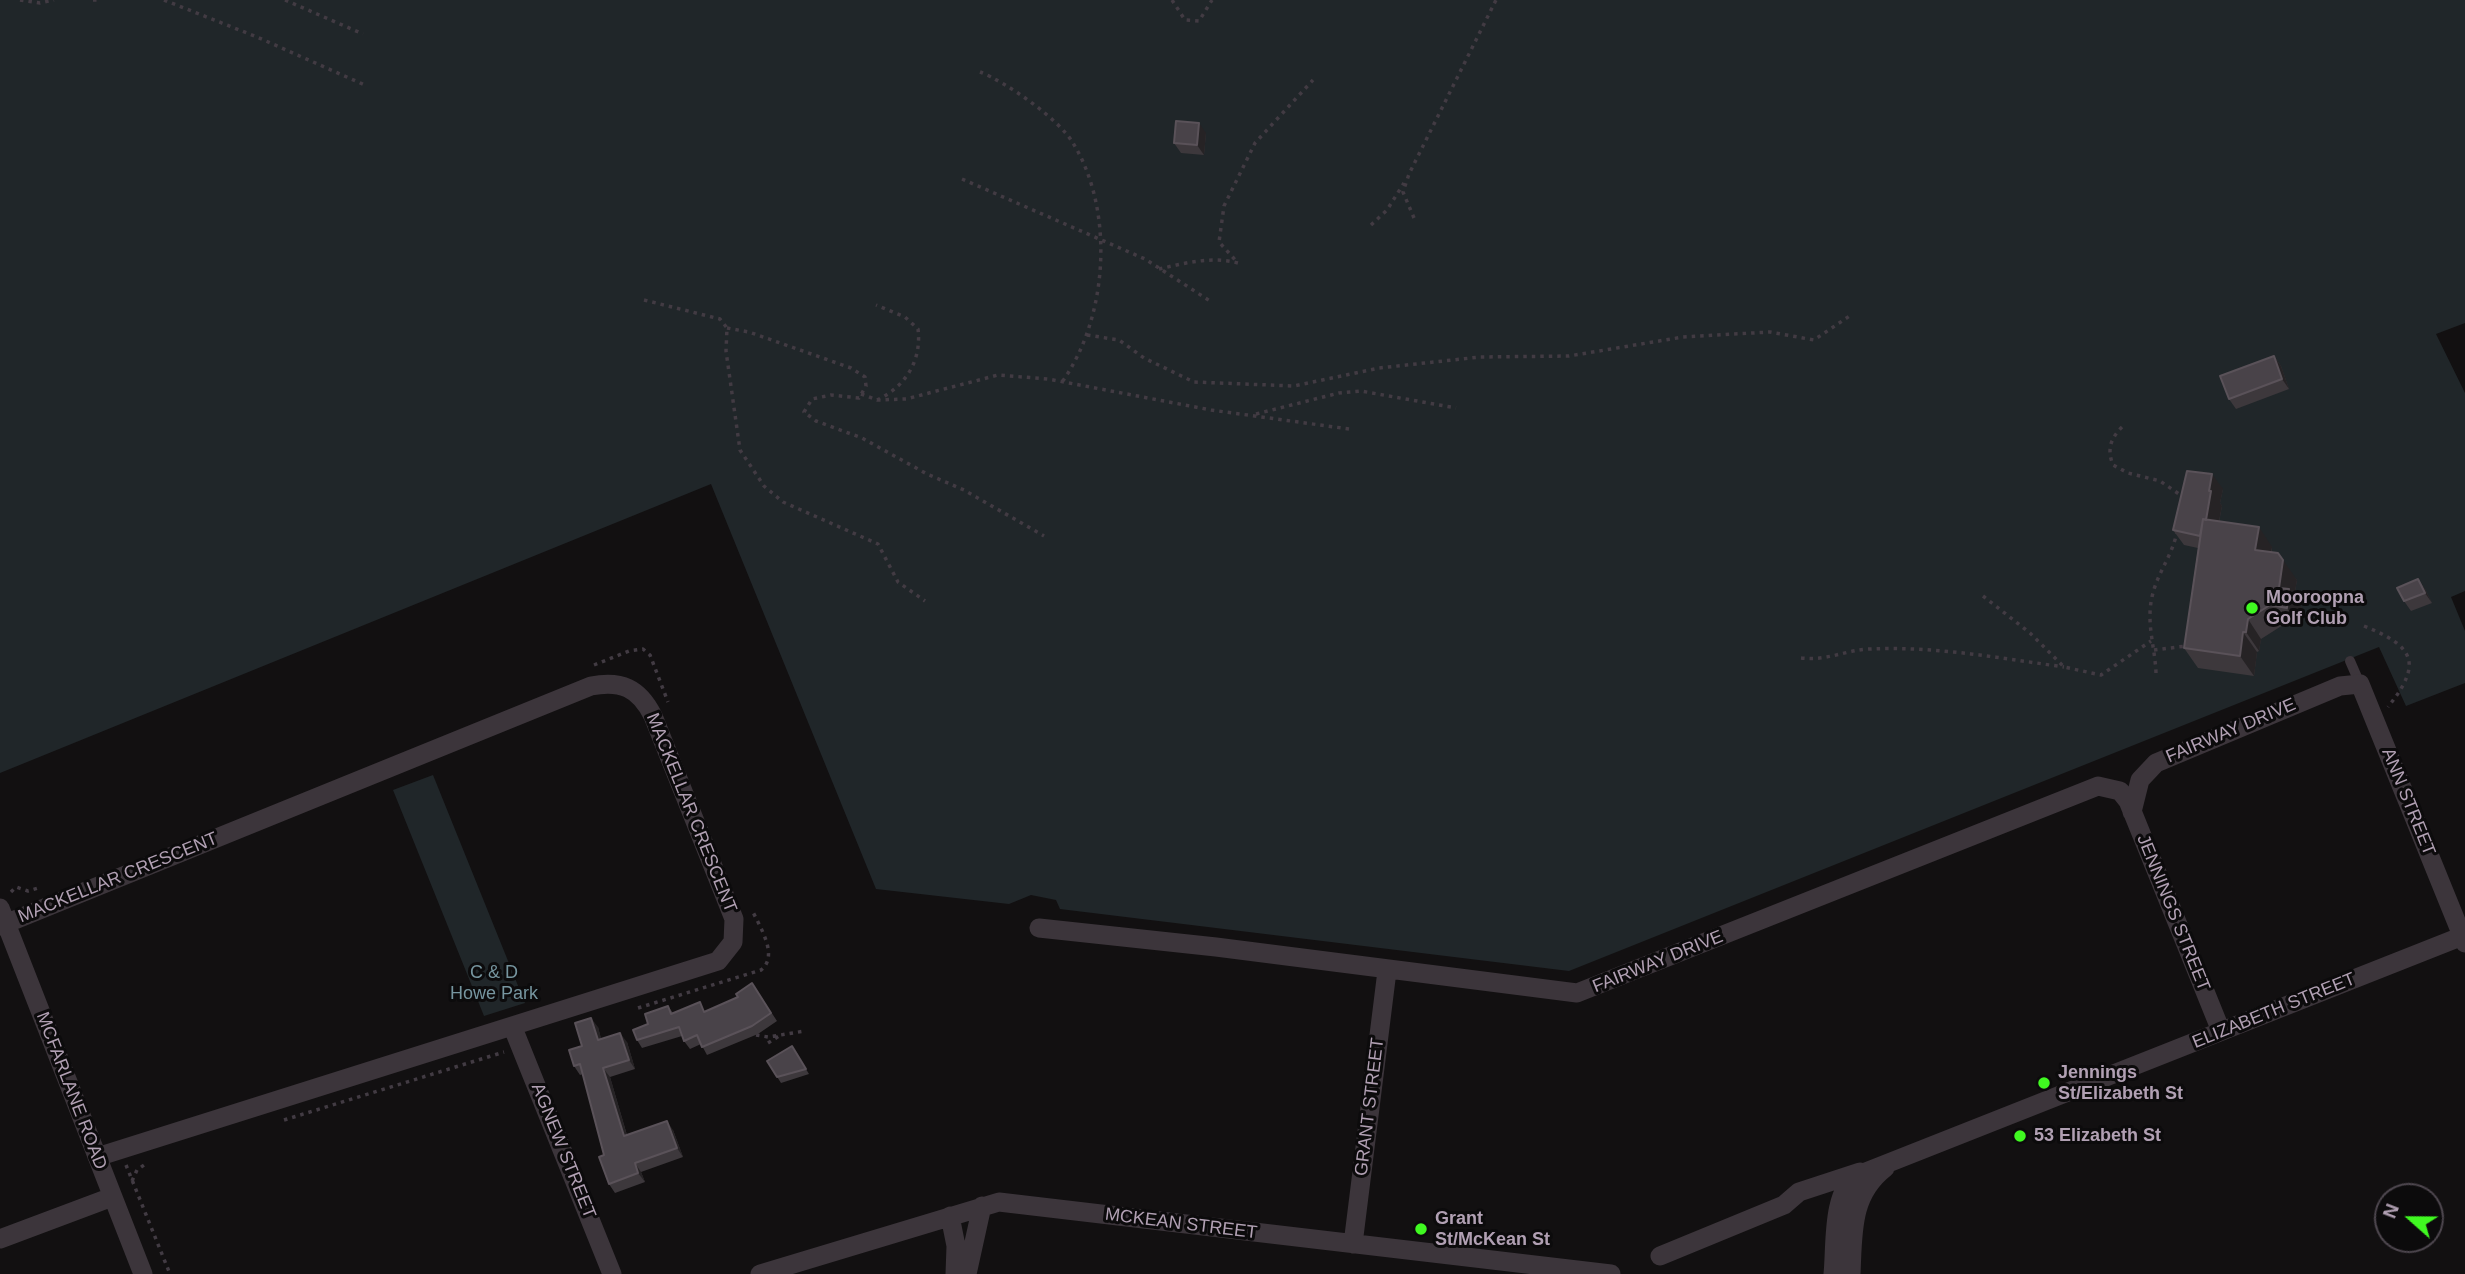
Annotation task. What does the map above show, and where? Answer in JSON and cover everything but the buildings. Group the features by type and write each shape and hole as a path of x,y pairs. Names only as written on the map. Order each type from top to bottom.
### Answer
{"street":[{"name":"MACKELLAR CRESCENT","path":"4,912 603,684 623,685 640,694 658,728 731,906 735,927 733,942 718,961 707,967 516,1037 97,1157"},
{"name":"ANN STREET","path":"2360,684 2464,938"},
{"name":"FAIRWAY DRIVE","path":"1039,928 1583,992 2094,787 2110,787 2129,804 2138,784 2152,765 2340,686 2360,684"},
{"name":"JENNINGS STREET","path":"2129,804 2221,1031"},
{"name":"MCFARLANE ROAD","path":"4,912 143,1274"},
{"name":"ELIZABETH STREET","path":"1833,1274 1839,1213 1847,1186 1858,1175 2464,938"},
{"name":"GRANT STREET","path":"1353,1244 1387,971"},
{"name":"AGNEW STREET","path":"516,1037 612,1274"},
{"name":"ELIZABETH STREET","path":"1660,1256 1784,1205 1811,1188 1888,1165"},
{"name":"ELIZABETH STREET","path":"1851,1274 1855,1213 1868,1184 1888,1165"},
{"path":"0,1239 112,1196"},
{"name":"MCKEAN STREET","path":"760,1274 999,1202 1611,1274"},
{"path":"967,1274 982,1206"},
{"path":"950,1216 956,1247 955,1274"}],"lane":[{"name":"ANN STREET","path":"2350,661 2360,684"}],"path":[{"path":"20,0 40,3 54,0"},
{"path":"164,0 257,37 367,86"},
{"path":"285,0 363,34"},
{"path":"1172,0 1185,20 1199,21 1212,0"},
{"path":"1371,225 1387,209 1409,174 1496,0"},
{"path":"980,72 1037,107 1072,141 1097,203 1100,278 1079,358 1062,382"},
{"path":"1160,269 1199,261 1226,260 1238,263 1219,242 1224,206 1255,143 1313,80"},
{"path":"1409,174 1403,192 1414,218"},
{"path":"962,179 1160,269 1210,301"},
{"path":"644,300 720,319 727,328 726,351 740,450 764,485 783,502 878,544 898,582 925,601"},
{"path":"876,305 905,317 918,329 920,348 901,384 877,400"},
{"path":"1087,335 1119,340 1144,358 1194,382 1294,386 1379,368 1480,357 1569,356 1684,337 1770,332 1814,340 1851,315"},
{"path":"727,328 749,332 851,368 865,377 866,386 859,398 831,395 812,399 804,412 816,421 862,438 964,490 1044,536"},
{"path":"861,394 877,400 906,399 998,375 1062,382 1250,415 1349,429"},
{"path":"1250,415 1339,393 1361,391 1456,408"},
{"path":"2122,427 2111,442 2113,466 2165,484 2183,495 2180,508"},
{"path":"2156,673 2151,641 2151,600 2174,548 2178,521"},
{"path":"1983,596 2030,633 2064,667"},
{"path":"2364,626 2397,640 2404,648 2409,663 2403,685 2376,723"},
{"path":"1801,658 1821,660 1867,649 1926,649 2064,667 2101,675 2151,641"},
{"path":"2154,650 2192,642"},
{"path":"591,666 629,650 643,649 650,655 670,706"},
{"path":"4,912 16,887 28,891 46,885"},
{"path":"632,1010 767,965 770,953 747,897"},
{"path":"764,1030 764,1036"},
{"path":"756,1035 805,1031"},
{"path":"768,1043 783,1033"},
{"path":"279,1122 516,1037"},
{"path":"132,1181 136,1170 148,1162"},
{"path":"126,1165 170,1274"}],"green space":[{"name":"Mooroopna Golf Club","path":"0,0 2465,0 2465,323 2436,334 2465,393 2465,591 2451,597 2465,631 2465,683 2406,706 2379,647 1569,971 1060,909 1056,900 1031,895 1009,904 876,889 711,484 0,773"},
{"name":"C & D Howe Park","path":"433,775 525,1003 484,1016 393,790"}],"place":[{"name":"Mooroopna Golf Club","path":"2252,608"},
{"name":"Jennings St/Elizabeth St","path":"2044,1083"},
{"name":"53 Elizabeth St","path":"2020,1136"},
{"name":"Grant St/McKean St","path":"1421,1229"}]}
